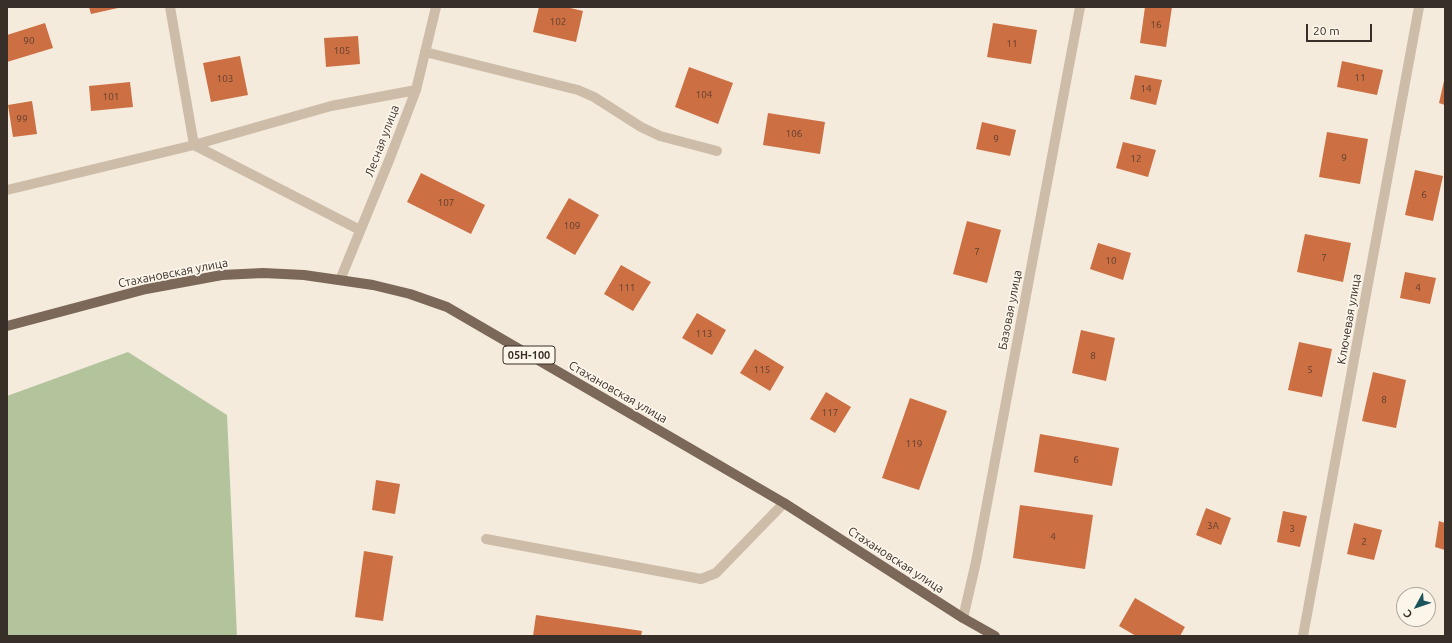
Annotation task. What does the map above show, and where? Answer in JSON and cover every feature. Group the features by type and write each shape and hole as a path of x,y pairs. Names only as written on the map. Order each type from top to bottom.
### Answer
{"main road":[{"name":"Стахановская улица","path":"7,326 146,289 222,275 263,273 304,275 373,285 410,294 447,308 784,503 963,618 995,636"}],"street":[{"path":"170,7 194,145"},
{"name":"Лесная улица","path":"340,280 416,90 436,7"},
{"name":"Базовая улица","path":"963,618 976,562 1080,7"},
{"name":"Ключевая улица","path":"1303,636 1420,7"},
{"path":"425,52 578,90 594,97 641,127 660,136 717,151"},
{"path":"7,190 194,145 331,106 416,90"},
{"path":"194,145 360,230"},
{"path":"486,539 701,579 716,573 784,503"}],"green space":[{"path":"128,352 227,415 237,636 7,636 7,396"}],"building":[{"path":"89,7 118,7 118,8 91,14"},
{"path":"539,7 566,7 583,11 576,42 533,32"},
{"path":"1145,7 1172,7 1166,47 1140,43"},
{"path":"45,23 53,48 7,62 7,35"},
{"path":"993,23 1037,30 1031,64 987,57"},
{"path":"358,36 360,64 326,67 324,38"},
{"path":"240,56 248,95 211,102 203,63"},
{"path":"1342,61 1383,70 1377,95 1337,87"},
{"path":"689,67 733,83 718,124 675,107"},
{"path":"1135,75 1162,80 1156,105 1130,99"},
{"path":"1445,81 1445,105 1439,103"},
{"path":"130,82 133,107 91,111 89,86"},
{"path":"32,101 37,134 13,137 8,105"},
{"path":"768,113 825,122 820,154 763,145"},
{"path":"982,122 1016,130 1010,156 976,149"},
{"path":"1327,132 1368,139 1360,184 1319,177"},
{"path":"1123,142 1156,150 1148,177 1116,168"},
{"path":"1415,170 1443,176 1433,221 1405,215"},
{"path":"421,173 485,205 471,234 407,202"},
{"path":"569,198 599,215 575,255 546,238"},
{"path":"967,221 1001,230 987,283 953,274"},
{"path":"1305,234 1351,243 1343,282 1297,272"},
{"path":"1098,243 1131,253 1123,280 1090,269"},
{"path":"621,265 651,282 633,311 604,294"},
{"path":"1405,272 1436,278 1430,304 1400,298"},
{"path":"697,313 726,330 712,355 682,338"},
{"path":"1081,330 1115,338 1106,381 1072,373"},
{"path":"1299,342 1332,349 1322,397 1288,390"},
{"path":"755,349 784,367 770,391 740,373"},
{"path":"1373,372 1406,380 1396,428 1362,421"},
{"path":"826,392 851,407 835,433 810,419"},
{"path":"910,398 947,411 919,490 882,478"},
{"path":"1040,434 1119,448 1112,486 1034,472"},
{"path":"376,480 400,484 395,514 372,510"},
{"path":"1020,505 1093,515 1085,569 1013,558"},
{"path":"1206,508 1231,518 1221,545 1196,535"},
{"path":"1283,511 1307,516 1300,547 1277,542"},
{"path":"1439,521 1445,523 1445,550 1435,547"},
{"path":"1354,523 1382,530 1374,560 1347,554"},
{"path":"364,551 393,556 383,621 355,617"},
{"path":"1135,598 1185,627 1180,636 1136,636 1119,626"},
{"path":"536,615 642,631 641,636 533,636"}]}
